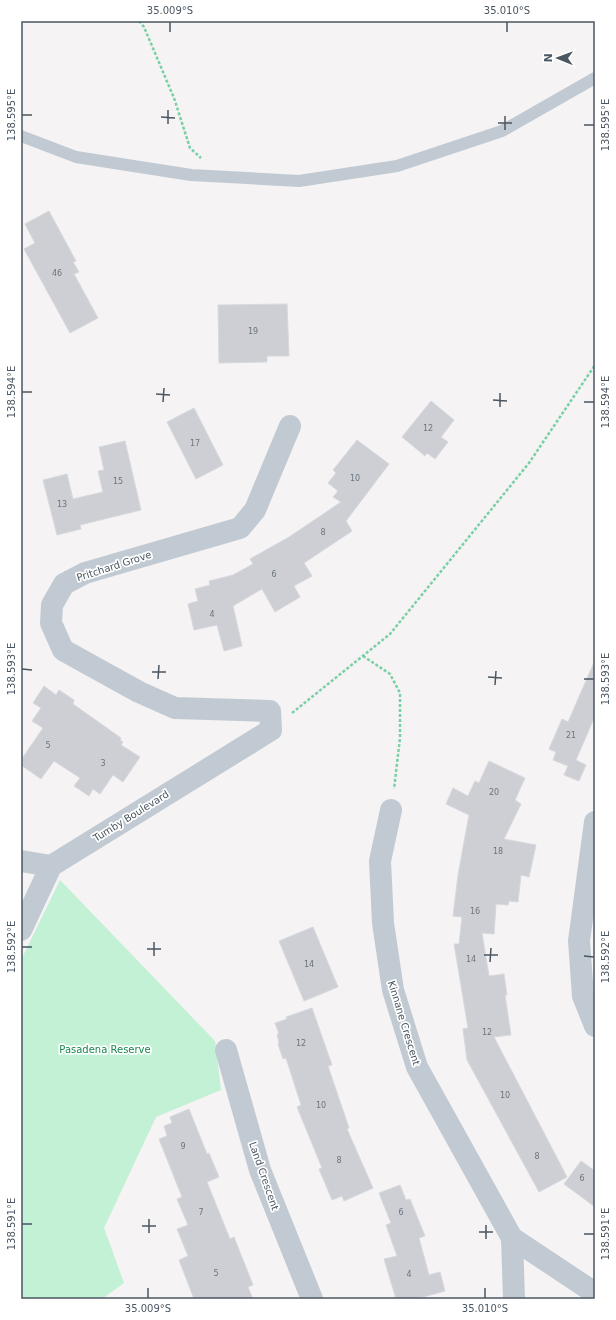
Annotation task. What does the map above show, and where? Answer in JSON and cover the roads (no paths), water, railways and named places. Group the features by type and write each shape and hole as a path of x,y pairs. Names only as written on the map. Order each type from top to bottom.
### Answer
{"street":[{"name":"Pritchard Grove","path":"271,730 270,711 175,708 139,692 63,650 51,623 52,605 64,584 85,573 240,528 255,510 290,426"},
{"name":"Tumby Boulevard","path":"51,866 271,730"},
{"name":"Kinnane Crescent","path":"391,810 380,861 383,923 393,990 417,1067 512,1238 514,1299"},
{"path":"595,822 579,941 583,996 595,1026"},
{"path":"21,861 51,866 21,930"},
{"name":"Land Crescent","path":"226,1050 260,1170 312,1299"},
{"name":"Kinnane Crescent","path":"512,1238 595,1293"}],"lane":[{"path":"21,136 76,157 192,175 298,181 397,166 502,131 595,78"}],"park label":[{"name":"Pasadena Reserve","path":"105,1049"}]}
